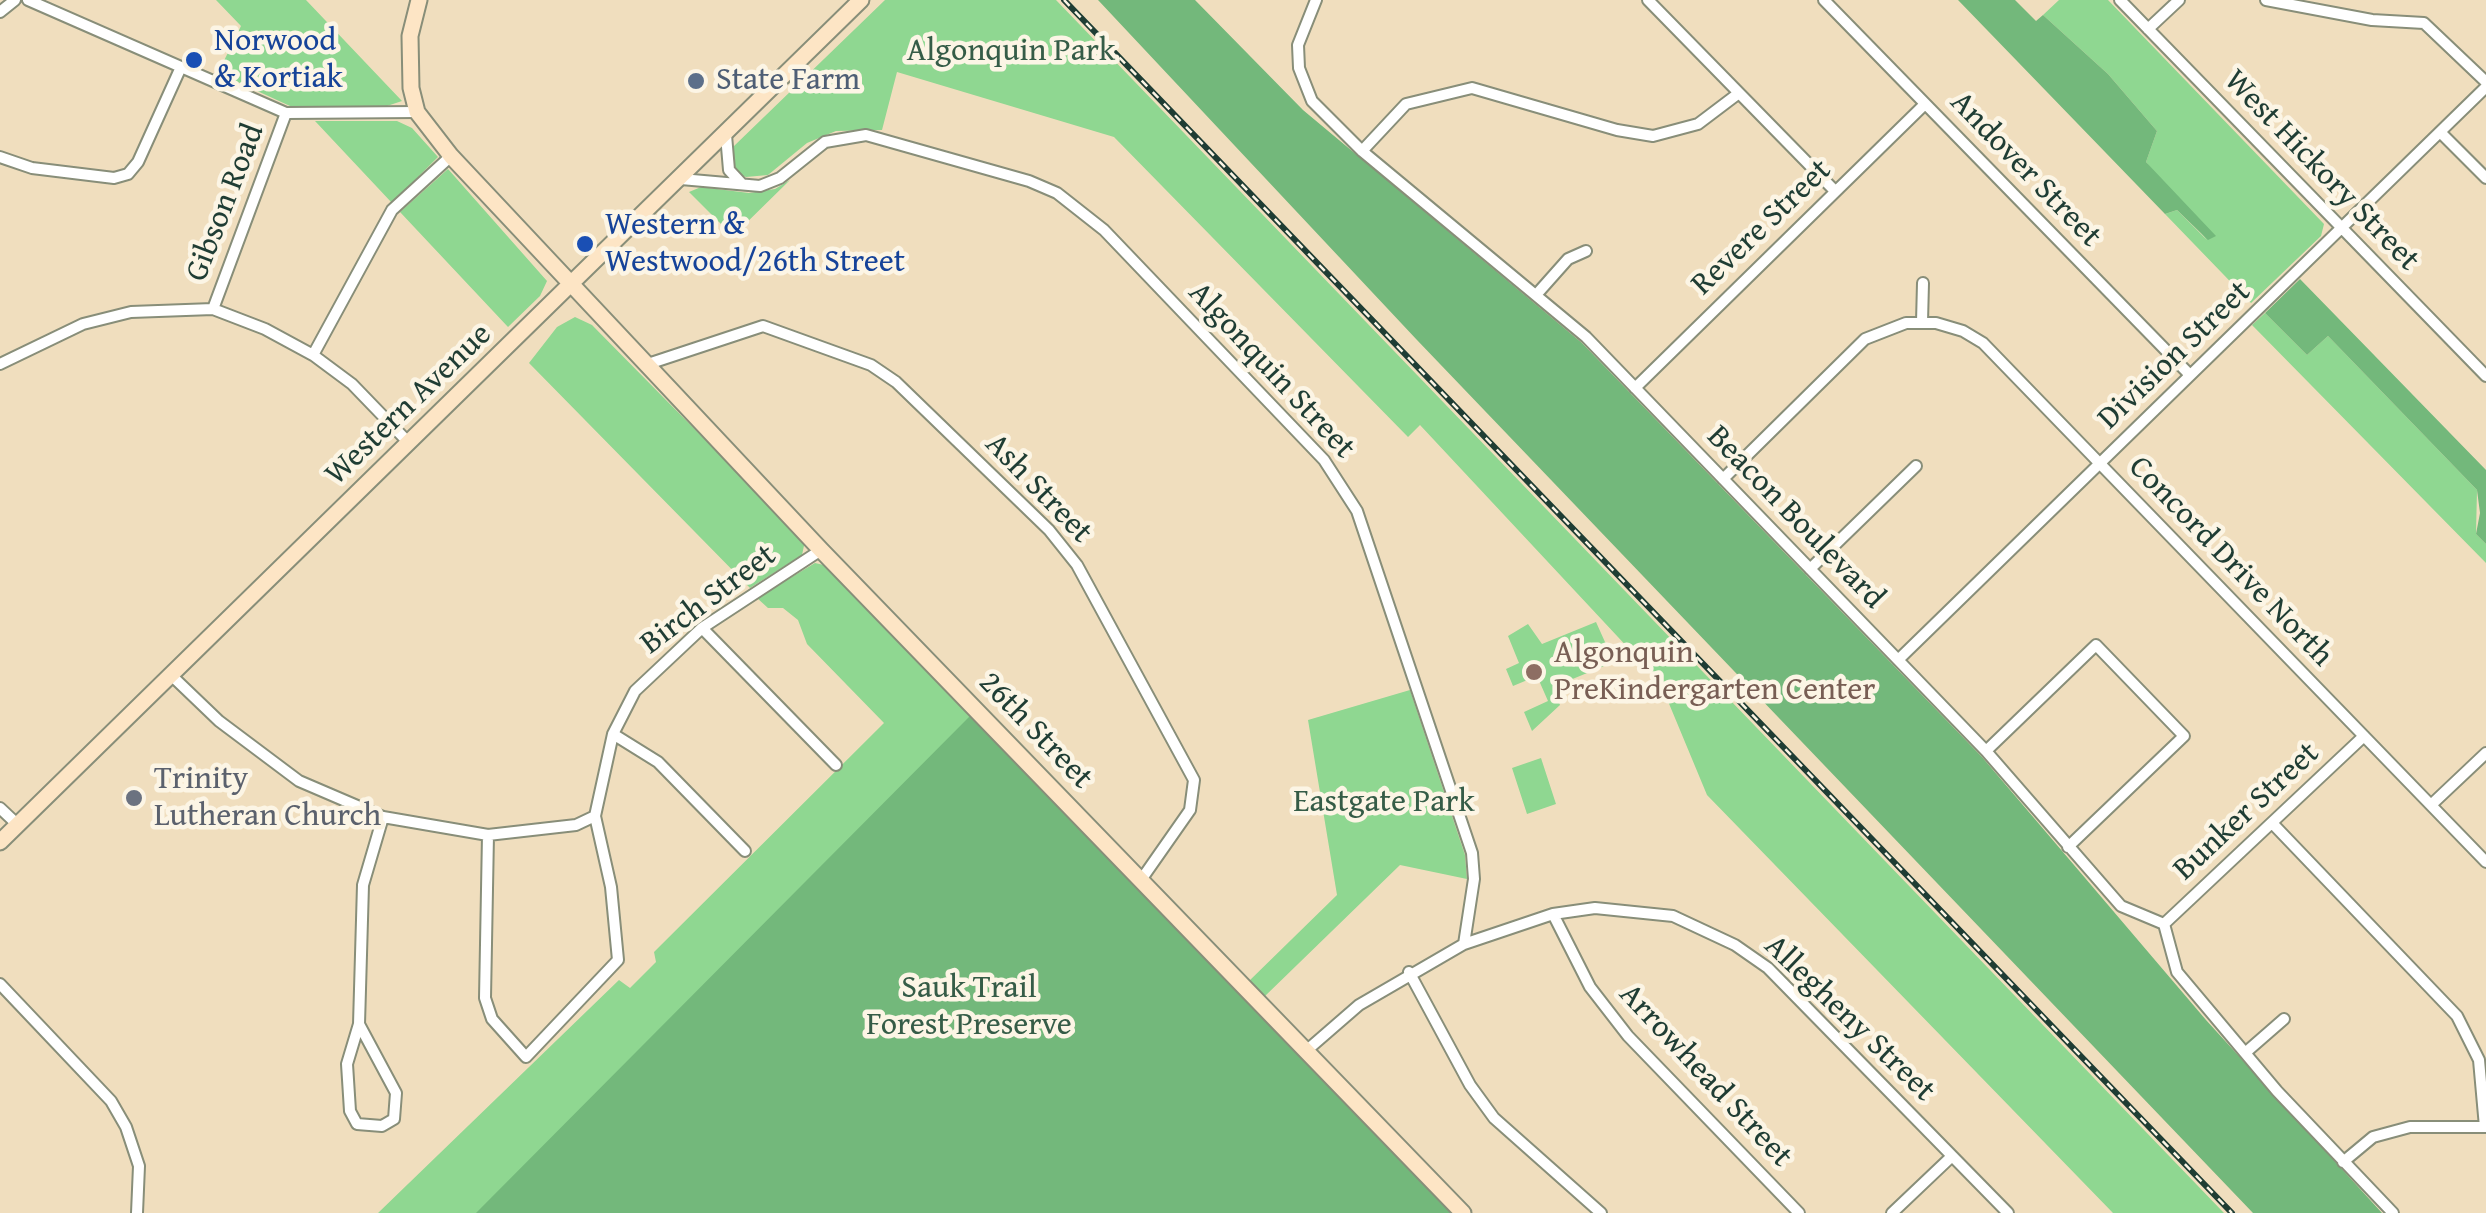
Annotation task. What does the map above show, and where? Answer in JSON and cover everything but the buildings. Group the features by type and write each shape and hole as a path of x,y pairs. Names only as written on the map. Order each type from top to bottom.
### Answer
{"street":[{"path":"0,12 15,0"},
{"path":"28,0 286,113 417,112 409,63 410,36 419,0"},
{"name":"Beacon Boulevard","path":"1316,0 1298,45 1298,68 1312,102 1362,151 1586,336 1986,751 2121,906 2164,924"},
{"path":"1648,0 1835,192"},
{"name":"Andover Street","path":"1824,0 2190,375"},
{"name":"West Hickory Street","path":"2120,0 2486,376"},
{"path":"2148,28 2179,0"},
{"path":"2266,0 2372,20 2424,23 2486,85"},
{"name":"Western Avenue","path":"0,842 862,2"},
{"path":"0,157 32,168 114,178 128,174 138,162 181,67"},
{"name":"Division Street","path":"1898,660 2486,85"},
{"path":"1362,151 1406,104 1472,88 1617,130 1653,136 1698,124 1740,92"},
{"name":"Revere Street","path":"1635,388 1925,104"},
{"name":"26th Street","path":"417,112 450,156 573,282 821,550 1463,1213"},
{"name":"Gibson Road","path":"213,310 286,113"},
{"path":"2440,132 2486,178"},
{"path":"726,134 729,170 743,185"},
{"name":"Algonquin Street","path":"681,179 760,186 780,178 825,142 866,135 1012,176 1057,193 1104,230 1324,460 1356,511 1472,853 1474,879 1464,944"},
{"path":"313,354 392,210 450,156"},
{"path":"1536,295 1568,260 1586,251"},
{"path":"1723,479 1866,340 1890,326 1922,322 1923,283"},
{"path":"0,364 83,324 132,312 213,310 265,329 313,354 352,384 408,443"},
{"name":"Concord Drive North","path":"1922,322 1950,326 1983,344 2486,862"},
{"name":"Ash Street","path":"648,364 763,326 871,365 896,382 1049,530 1077,565 1194,780 1190,810 1141,880"},
{"path":"1810,569 1916,466"},
{"name":"Birch Street","path":"594,816 613,734 635,691 702,628 821,550"},
{"path":"702,628 836,765"},
{"path":"1986,751 2096,644 2184,736 2068,847"},
{"path":"171,675 219,722 299,782 382,817 488,835 576,825 594,816 611,888 618,960 526,1057 492,1020 485,998 488,835"},
{"path":"613,734 658,762 745,850"},
{"name":"Bunker Street","path":"2164,924 2364,736"},
{"path":"2431,805 2486,753"},
{"path":"0,808 18,825"},
{"path":"359,1024 396,1093 394,1119 382,1126 358,1124 350,1111 347,1064 359,1024 363,884 382,817"},
{"path":"2273,824 2457,1016 2478,1060 2485,1096 2485,1128 2410,1126 2374,1138 2343,1162"},
{"name":"Allegheny Street","path":"1306,1051 1359,1004 1464,944 1553,914 1595,908 1673,916 1735,944 1797,994 2008,1213"},
{"name":"Arrowhead Street","path":"1553,914 1590,987 1628,1036 1799,1213"},
{"path":"2164,924 2177,972 2245,1053 2392,1213"},
{"path":"1409,972 1470,1085 1494,1118 1602,1213"},
{"path":"0,984 111,1101 126,1127 139,1166 137,1213"},
{"path":"2245,1053 2284,1019"},
{"path":"1892,1213 1952,1156"}],"green space":[{"path":"216,0 306,0 402,101 387,106 290,106 218,73 241,26"},
{"name":"Algonquin Park","path":"885,0 1056,0 2224,1213 2113,1213 1707,795 1660,682 1420,425 1408,437 1114,137 897,72 882,130 836,131 807,143 768,175 746,177 736,173 730,150"},
{"path":"1098,0 1195,0 1303,110 1582,343 1982,757 2206,1020 2382,1213 2253,1213 1417,340"},
{"path":"1958,0 2015,0 2036,21 2043,15 2108,74 2157,131 2146,162 2216,236 2208,240 2177,210 2165,214"},
{"path":"2059,0 2108,0 2324,224 2321,236 2251,303 2165,214 2177,210 2207,240 2146,162 2157,131 2108,74 2043,15"},
{"path":"315,121 397,121 412,128 438,157 392,203"},
{"path":"448,169 547,281 540,296 508,327 400,212"},
{"path":"790,180 733,236 689,192 701,187 749,193 775,189"},
{"path":"2300,279 2486,470 2486,544 2476,534 2480,513 2477,490 2328,336 2307,355 2265,313"},
{"path":"2265,313 2307,355 2328,336 2477,490 2476,534 2486,544 2486,563 2252,325"},
{"path":"575,317 592,325 805,541 802,555 750,588 529,363 557,327"},
{"name":"Sauk Trail Forest Preserve","path":"815,563 828,566 1452,1213 378,1213 619,980 630,988 656,962 654,952 884,723 807,644 798,620 783,608 768,608 757,598"},
{"path":"1596,622 1614,662 1553,687 1560,705 1532,731 1524,712 1548,701 1537,676 1513,686 1506,669 1519,663 1508,636 1528,624 1542,644"},
{"name":"Eastgate Park","path":"1410,690 1465,855 1467,879 1400,865 1263,998 1247,983 1337,895 1308,720"},
{"name":"Sauk Trail Forest Preserve","path":"971,715 1452,1213 476,1213"},
{"path":"1541,758 1556,804 1527,814 1512,768"}],"railway":[{"path":"1064,0 2232,1213"}],"place":[{"name":"Norwood & Kortiak","path":"194,60"},
{"name":"State Farm","path":"696,81"},
{"name":"Western & Westwood/26th Street","path":"585,244"},
{"name":"Algonquin PreKindergarten Center","path":"1534,672"},
{"name":"Trinity Lutheran Church","path":"134,798"}]}
